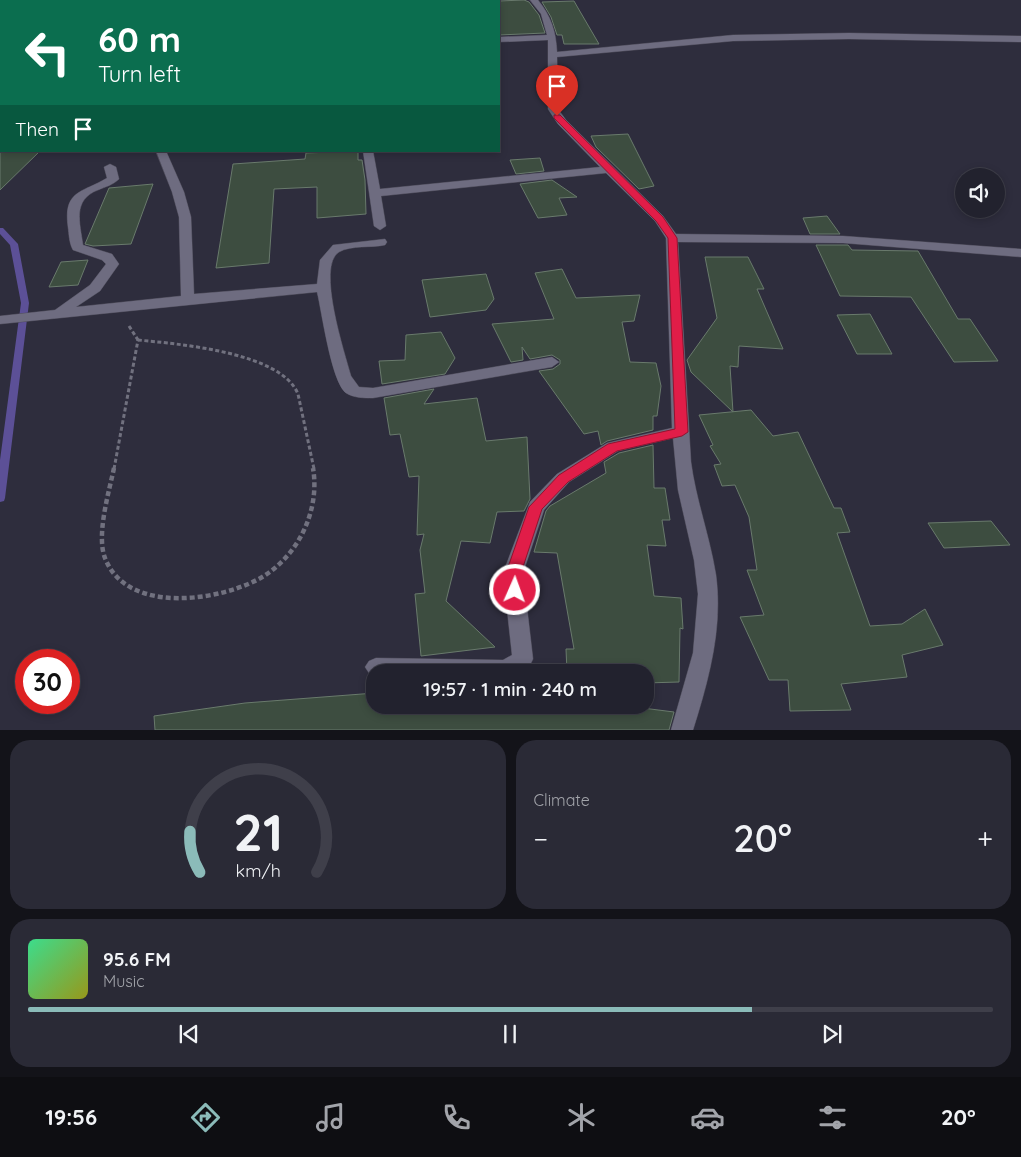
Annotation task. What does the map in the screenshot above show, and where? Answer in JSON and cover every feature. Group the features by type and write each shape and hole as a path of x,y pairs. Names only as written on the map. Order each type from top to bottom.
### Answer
{"street":[{"path":"534,0 545,14 552,38 554,55 553,109 659,219 672,238 683,464 706,575 708,626 698,681 682,730"},
{"path":"554,55 733,38 974,36 1021,39"},
{"path":"500,40 552,38"},
{"path":"161,152 180,197 186,219 186,282 188,298"},
{"path":"368,152 380,226"},
{"path":"60,312 94,288 113,264 107,257 77,246 72,213 79,196 83,192 104,185 113,179 110,167"},
{"path":"376,193 610,169"},
{"path":"672,238 774,236 902,243 968,251 1021,253"},
{"path":"382,242 337,248 331,252 324,269 323,287 343,376 348,388 359,393 382,391 552,362"},
{"path":"0,320 188,298 323,287"},
{"path":"516,664 523,659 514,573 536,507 563,478 613,447 682,432"}],"path":[{"path":"116,306 138,340 104,518 104,557 118,581 142,594 180,599 234,589 265,575 286,554 305,529 314,506 315,478 304,418 294,386 272,369 224,352 187,344 138,340"}],"building":[{"path":"524,0 529,2 539,15 545,33 500,35 500,1"},
{"path":"574,1 599,44 564,44 562,35 557,35 551,17 542,2"},
{"path":"628,134 654,186 639,189 596,147 591,136"},
{"path":"0,152 39,152 0,190"},
{"path":"358,152 358,160 362,160 365,180 366,214 317,218 317,187 274,189 269,263 216,268 233,164 305,159 306,153"},
{"path":"540,158 544,171 516,174 510,160"},
{"path":"552,180 577,197 559,198 567,215 538,218 520,184"},
{"path":"153,184 131,244 93,246 85,244 109,188"},
{"path":"827,216 840,234 810,234 803,218"},
{"path":"816,245 848,245 852,250 918,251 958,319 970,319 998,361 954,362 911,297 840,296"},
{"path":"705,257 748,257 764,289 757,289 783,349 739,346 738,367 730,366 733,412 691,372 687,360 717,318"},
{"path":"88,260 78,285 49,287 61,262"},
{"path":"562,269 576,298 640,295 634,321 622,322 630,362 656,363 661,386 657,416 653,416 653,430 607,441 601,445 598,431 584,434 539,371 553,369 560,364 560,360 552,355 530,359 522,347 523,360 511,362 492,324 554,319 535,273"},
{"path":"486,274 494,299 486,310 430,317 422,280"},
{"path":"870,314 892,354 857,354 837,315"},
{"path":"441,332 455,358 445,374 382,384 379,361 405,360 406,335"},
{"path":"434,389 424,404 477,398 486,441 527,437 530,499 524,511 497,512 490,543 461,541 446,601 495,647 421,656 415,594 425,593 420,550 424,534 417,535 419,476 409,477 400,434 390,435 384,398"},
{"path":"751,410 773,436 798,432 834,508 841,508 850,532 837,533 870,626 902,624 925,609 943,645 902,655 907,677 841,684 851,710 790,711 788,680 769,680 740,617 764,615 747,570 757,570 749,517 735,485 722,486 714,465 721,464 710,446 713,445 699,415"},
{"path":"653,445 654,488 665,488 670,520 662,520 666,546 647,545 654,596 681,598 683,629 680,628 679,682 654,683 654,664 567,664 566,649 574,649 557,553 534,552 546,511 550,506 606,473 604,462 619,453"},
{"path":"991,521 1010,545 944,548 928,523"},
{"path":"366,694 366,714 654,714 654,709 674,712 669,730 155,730 154,716 245,703"}],"waterway":[{"path":"0,230 14,244 25,303 0,498"}],"route":[{"path":"515,590 514,573 536,507 563,478 613,447 682,432 672,238 659,219 557,116"}]}
